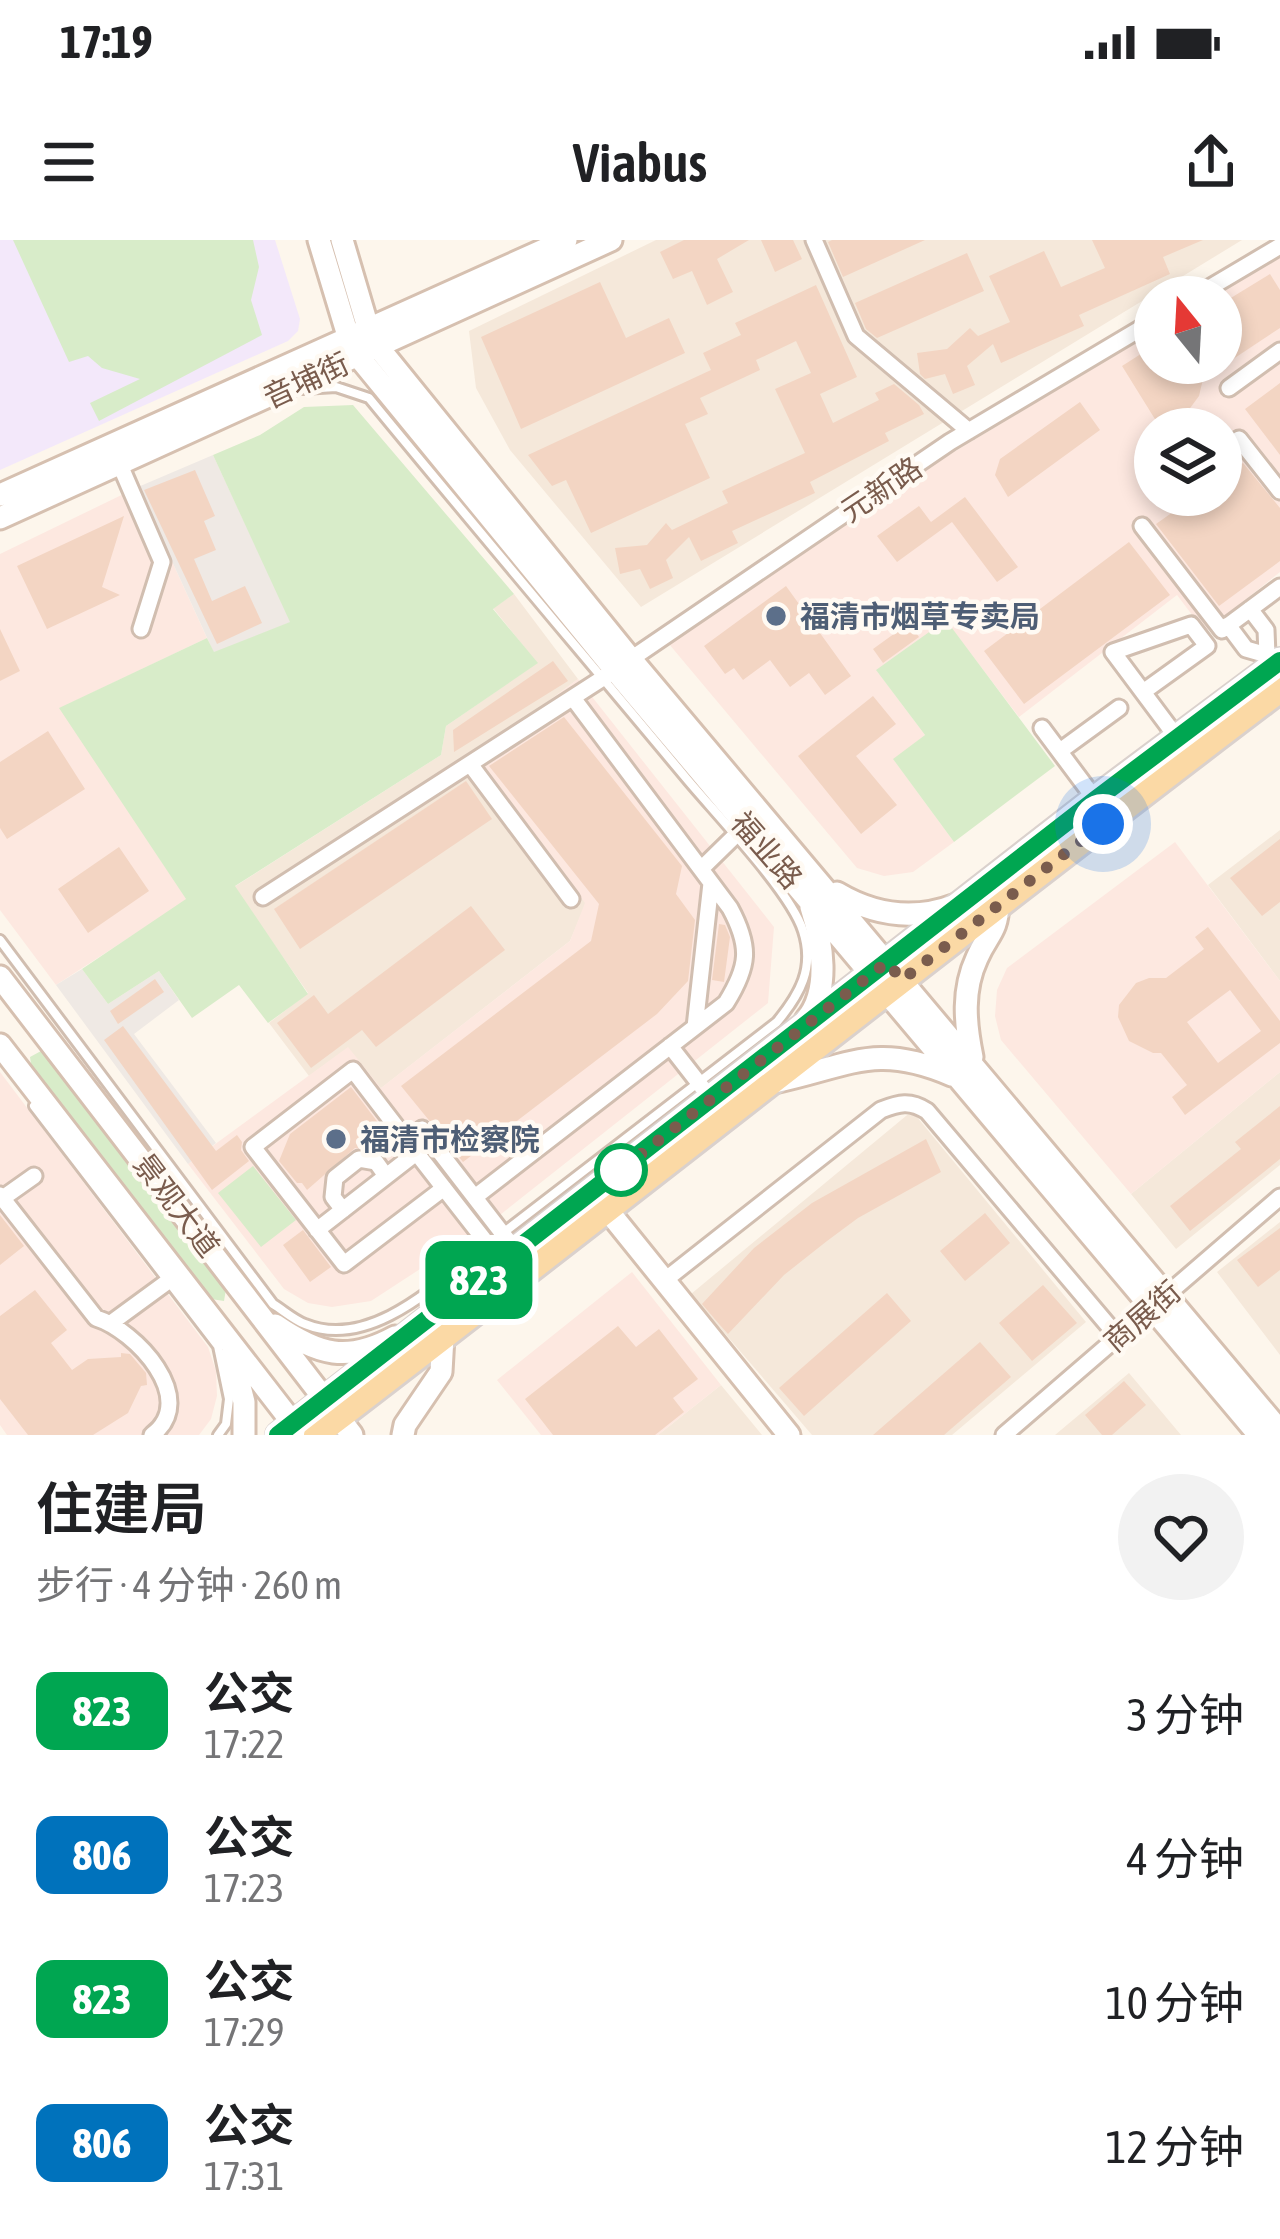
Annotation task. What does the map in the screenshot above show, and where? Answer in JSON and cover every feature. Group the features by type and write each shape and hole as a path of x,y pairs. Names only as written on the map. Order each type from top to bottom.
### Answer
{"main road":[{"path":"435,1328 609,1212 773,1082 967,900 1275,668"},
{"path":"297,1432 339,1417 435,1328 500,1245 705,1091 998,904 1275,668"}],"street":[{"name":"福业路","path":"319,240 363,343 741,831 813,889"},
{"name":"福业路","path":"341,240 363,343"},
{"name":"音埔街","path":"0,518 121,469 566,240"},
{"name":"音埔街","path":"0,495 611,240"},
{"path":"814,240 856,336 969,431"},
{"path":"1229,276 1280,246"},
{"name":"元新路","path":"263,897 573,698 969,431 1134,333"},
{"path":"1229,388 1280,351"},
{"path":"1242,443 1280,491"},
{"path":"121,469 162,562 141,628"},
{"path":"1142,526 1222,630 1280,587"},
{"path":"1250,609 1266,631 1275,668"},
{"path":"1143,692 1207,646 1191,625 1113,652 1169,727"},
{"path":"1228,625 1246,649 1275,668"},
{"name":"福业路","path":"616,669 813,889 967,1071 1158,1301 1258,1435"},
{"path":"475,1197 726,1003 743,976 745,937 706,876 573,698"},
{"path":"1060,752 1119,708"},
{"path":"1042,728 1095,800"},
{"path":"470,764 571,899"},
{"path":"695,1027 706,876 741,831"},
{"path":"789,1039 816,1009 820,990 813,889 880,913 916,915 967,900"},
{"path":"773,1082 877,1056 967,1071 965,1002 976,960 997,929 998,904"},
{"name":"景观大道","path":"4,991 339,1417"},
{"name":"景观大道","path":"0,1045 173,1277 226,1337 297,1432"},
{"path":"670,1046 705,1091"},
{"path":"444,1187 344,1264 253,1147 353,1070 444,1187 500,1245"},
{"path":"664,1280 881,1110 899,1103 916,1104 927,1111 1118,1336"},
{"path":"422,1129 475,1197 500,1245"},
{"path":"317,1230 416,1153"},
{"path":"343,1210 333,1197 335,1178 359,1159 376,1162 386,1176"},
{"path":"34,1176 1,1198 96,1318 112,1323 158,1364 169,1397 162,1428 152,1435"},
{"name":"商展街","path":"1004,1435 1280,1197"},
{"path":"609,1212 789,1435"},
{"path":"112,1323 173,1277"},
{"name":"福业路","path":"1158,1301 1280,1431"},
{"path":"259,1313 318,1351 350,1354 435,1328 441,1372 403,1435"},
{"path":"226,1337 244,1402 244,1435"}],"lane":[{"path":"0,530 121,469 305,388 336,387 369,398 616,669"},
{"path":"705,1091 777,1022 797,998 807,974 806,938 798,915 741,831"},
{"path":"0,940 273,1304 304,1324 338,1331 406,1306 500,1245"},
{"path":"0,1062 173,1277 218,1346 229,1400 226,1424 218,1435"}],"shaded area":[{"path":"0,240 275,240 300,319 298,331 288,341 0,470"},
{"path":"656,240 1242,240 1183,276 1134,276 1134,306 641,607 510,450 476,388 469,331"},
{"path":"1280,258 1280,572 1205,632 1177,595 1019,717 946,621 877,671 925,735 894,760 954,842 913,872 884,876 857,868 669,644 944,458 1134,344 1134,384 1242,384 1242,280"},
{"path":"213,455 291,622 214,653 138,487"},
{"path":"138,487 207,638 60,708 187,900 56,985 0,910 0,554"},
{"path":"514,594 578,679 475,756 586,903 570,941 380,1089 348,1048 309,1076 269,1023 308,993 234,887 441,755 446,726 537,663 493,608"},
{"path":"578,679 774,927 768,1003 486,1226 371,1301 332,1307 308,1303 284,1289 188,1164 348,1047 381,1088 570,941 585,903 475,756"},
{"path":"1280,830 1280,981 1208,885"},
{"path":"1175,842 1280,981 1280,1072 1131,1194 1001,1040 995,1016 997,990 1007,968"},
{"path":"82,969 108,1004 159,971 179,1000 134,1034 216,1143 188,1164 56,985"},
{"path":"0,1072 208,1347 217,1396 211,1419 199,1435 7,1435 0,1425"},
{"path":"1280,1072 1280,1165 1176,1249 1131,1194"},
{"path":"912,1111 1086,1322 952,1435 812,1435 691,1294"},
{"path":"1280,1222 1280,1355 1217,1272"},
{"path":"632,1272 721,1385 658,1435 541,1435 497,1380"},
{"path":"1129,1373 1181,1435 1055,1435"},
{"path":"721,1385 762,1435 658,1435"}],"green space":[{"path":"13,240 253,240 259,267 251,300 262,335 99,421 90,403 140,379 102,368 88,356 69,362"},
{"path":"353,405 514,594 493,609 538,663 446,726 441,755 235,886 308,994 268,1023 239,985 192,1018 159,971 108,1004 82,969 186,899 59,708 207,638 214,652 290,622 213,455 260,435 304,407"},
{"path":"946,620 1055,766 954,842 893,759 925,735 876,670"},
{"path":"41,1051 226,1289 224,1301 211,1299 31,1064 30,1057"},
{"path":"253,1166 296,1220 261,1247 218,1193"}],"building":[{"path":"684,240 749,240 717,259 733,292 707,305 692,271 673,279 660,252"},
{"path":"761,240 793,240 802,259 775,272"},
{"path":"925,240 843,277 828,242"},
{"path":"1092,240 1203,240 1163,257 1170,274 1134,276 1134,290 1079,315 1084,326 1001,363 993,344 967,366 975,385 953,394 945,374 925,379 920,374 917,353 947,349 970,328 978,336 1010,322 989,276 1044,251 1061,287 1105,268"},
{"path":"967,253 984,291 877,338 866,329 855,303"},
{"path":"1270,274 1280,290 1280,328 1242,353 1242,291"},
{"path":"600,282 626,338 669,318 685,353 521,429 481,337"},
{"path":"816,285 857,377 820,394 833,423 879,400 875,393 894,384 924,414 885,433 889,441 810,482 815,493 732,531 738,543 701,561 689,537 666,560 673,578 650,589 640,569 620,574 615,548 647,545 666,523 672,530 728,503 722,491 805,453 775,389 811,373 796,341 756,360 760,370 700,398 708,414 685,424 710,478 591,533 566,480 552,486 528,455 711,370 703,353 741,335 735,323"},
{"path":"1134,358 1134,384 1202,384 1199,396 1190,408 1148,408 1122,366"},
{"path":"1280,383 1280,455 1245,409"},
{"path":"1080,402 1100,430 1008,497 995,475 1000,459"},
{"path":"1242,464 1280,508 1280,561 1219,606 1156,524 1167,516 1242,516"},
{"path":"195,470 215,516 204,521 216,550 194,559 212,601 245,586 262,623 217,644 144,490"},
{"path":"965,497 1018,567 997,582 952,522 897,562 877,536 919,506 931,522"},
{"path":"124,516 102,587 120,595 47,629 17,566"},
{"path":"1129,542 1170,595 1024,704 984,651"},
{"name":"福清市烟草专卖局","path":"786,586 851,676 825,695 809,673 790,687 770,660 743,680 734,668 725,674 704,646"},
{"path":"909,623 919,637 883,663 873,649"},
{"path":"0,629 20,671 0,681"},
{"path":"553,661 568,681 454,752 453,730"},
{"path":"873,696 896,724 856,756 897,805 861,834 798,756"},
{"path":"564,717 682,866 676,894 695,920 688,981 657,1014 463,1162 401,1086 591,941 599,904 489,766"},
{"path":"48,731 85,789 7,839 0,828 0,762"},
{"path":"466,781 492,819 300,949 274,909"},
{"path":"1280,839 1280,902 1262,916 1230,878"},
{"path":"119,847 149,891 88,933 58,889"},
{"path":"471,906 505,950 376,1047 362,1030 311,1068 277,1023 314,995 328,1014"},
{"path":"719,924 725,925 730,937 724,982 712,980"},
{"path":"1208,927 1280,1021 1280,1043 1185,1115 1172,1097 1187,1085 1161,1053 1129,1041 1118,1017 1119,1005 1136,983 1166,978 1204,949 1195,937","holes":["1230,990 1261,1031 1218,1063 1187,1022"]},
{"path":"155,979 164,992 118,1024 110,1011"},
{"path":"123,1026 216,1151 237,1135 242,1142 241,1150 249,1161 212,1190 104,1040"},
{"name":"福清市检察院","path":"351,1087 392,1141 391,1152 387,1156 378,1150 355,1148 307,1190 279,1161 290,1134"},
{"path":"1280,1106 1280,1159 1190,1231 1170,1206 1241,1149 1235,1142"},
{"path":"926,1139 941,1172 858,1218 827,1241 784,1275 728,1334 702,1304 754,1248 812,1203"},
{"path":"985,1213 1010,1243 965,1281 940,1251"},
{"path":"0,1215 24,1246 0,1265"},
{"path":"1280,1228 1280,1270 1258,1287 1237,1260"},
{"path":"303,1230 331,1267 310,1282 283,1245"},
{"path":"1043,1285 1077,1323 1032,1361 999,1323"},
{"path":"35,1290 67,1330 51,1343 72,1370 88,1359 121,1357 121,1353 130,1354 146,1373 147,1385 141,1386 128,1413 93,1435 28,1435 0,1399 0,1316"},
{"path":"887,1293 911,1321 804,1416 779,1388"},
{"path":"618,1326 636,1347 659,1329 698,1379 673,1398 684,1412 655,1435 553,1435 525,1399"},
{"path":"980,1342 1011,1377 944,1435 873,1435"},
{"path":"1124,1381 1146,1405 1112,1435 1102,1435 1085,1415"}],"bus line":[{"name":"823","path":"278,1435 1280,661"}],"place":[{"name":"福清市烟草专卖局","path":"776,616"},
{"name":"福清市检察院","path":"336,1139"}],"route":[{"path":"621,1170 614,1175 887,962 902,980 1103,824"}]}
